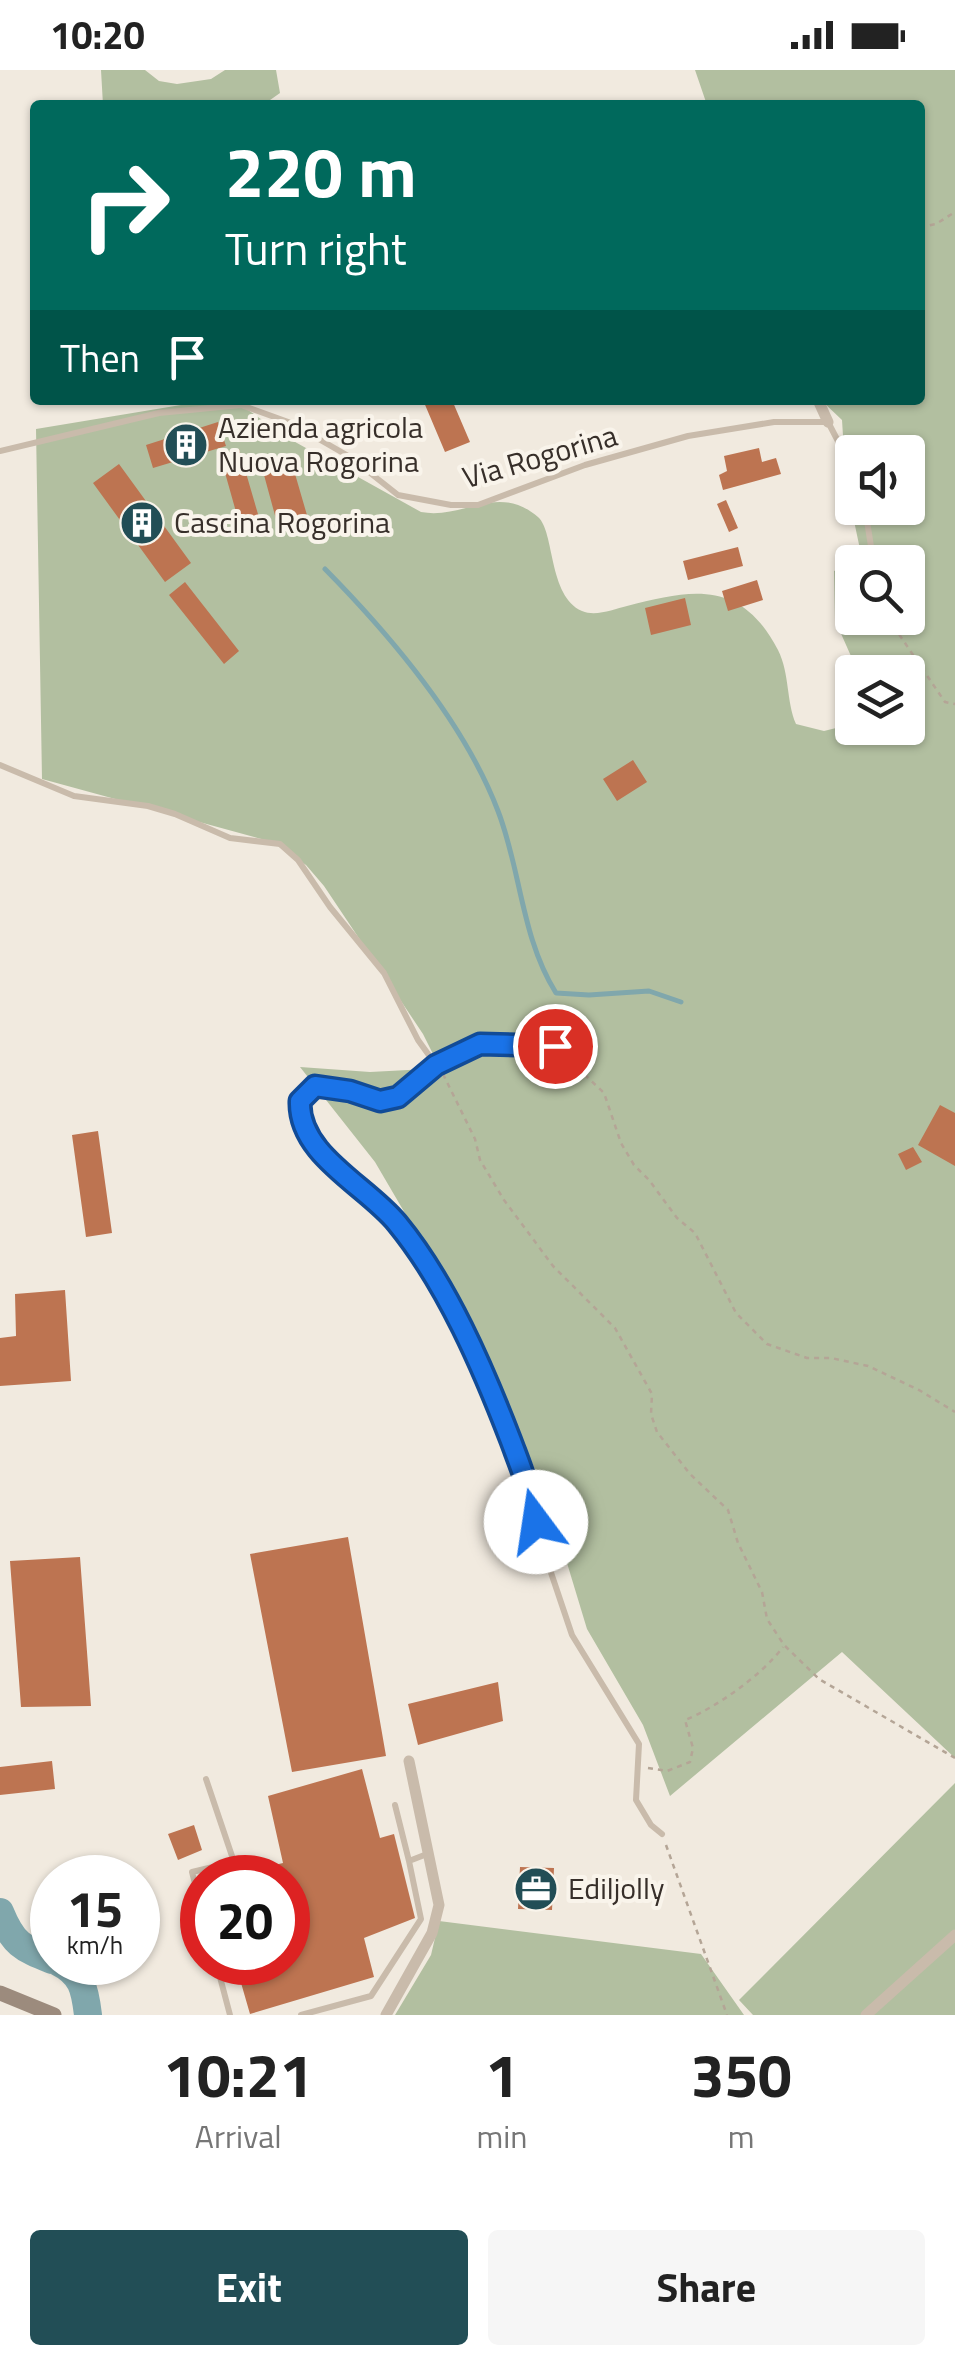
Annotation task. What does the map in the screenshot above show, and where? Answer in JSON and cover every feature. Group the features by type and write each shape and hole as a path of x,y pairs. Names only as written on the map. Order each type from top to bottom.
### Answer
{"main road":[{"path":"0,1993 54,2015"}],"street":[{"path":"820,405 828,422"},
{"path":"386,2015 432,1933 439,1905 409,1761"},
{"path":"866,2015 955,1935"}],"lane":[{"name":"Via Rogorina","path":"0,451 160,413 241,405 291,422 350,457 398,495 451,505 478,504 585,465 688,436 774,422 828,422"},
{"path":"828,422 835,435"},
{"path":"0,765 74,796 148,806 230,838 280,844 298,860 384,973 418,1040 436,1065"},
{"path":"555,1046 480,1044 436,1065 398,1097 380,1101 315,1086 300,1101 299,1120 332,1164 380,1202 413,1243 482,1368 527,1479 539,1537 572,1635 639,1744 636,1800 662,1834"},
{"path":"206,1780 232,1855"},
{"path":"301,2015 372,1996 421,1918 395,1805"},
{"path":"408,1860 428,1854"},
{"path":"222,1985 230,2015"}],"path":[{"path":"925,225 936,224 955,212"},
{"path":"900,635 945,702 955,704"},
{"path":"555,1046 604,1093 621,1142 634,1165 677,1218 695,1233 736,1313 767,1344 807,1358 831,1358 868,1366 955,1412"},
{"path":"436,1065 475,1139 480,1160 504,1200 554,1266 615,1328 652,1394 651,1414 657,1432 690,1474 728,1510 738,1543 762,1592 766,1619 784,1645 819,1679 955,1758"},
{"path":"639,1744 646,1768 667,1771 690,1762 693,1748 684,1720 758,1673 784,1645"},
{"path":"662,1834 728,2015"}],"green space":[{"path":"101,70 145,70 159,81 177,84 211,79 225,70 276,70 280,93 270,100 103,100"},
{"path":"695,70 955,70 955,1758 842,1652 670,1796 643,1725 587,1629 547,1497 478,1338 375,1162 300,1067 370,1072 427,1069 436,1060 423,1034 324,886 306,865 272,842 42,779 36,429 181,405 241,405 288,438 421,512 452,511 494,502 523,507 543,525 563,592 571,603 587,613 694,594 731,600 764,627 778,650 796,724 824,731 835,728 835,745 925,745 925,655 850,655 842,635 925,635 925,545 859,545 855,525 925,525 925,435 843,435 842,420 826,405 925,405 925,100 705,100"},
{"path":"955,1783 955,2015 753,2015 739,2000"},
{"path":"439,1921 701,1954 744,2015 395,2015 431,1955"}],"building":[{"path":"425,405 454,405 470,442 445,452"},
{"name":"Azienda agricola Nuova Rogorina","path":"218,422 226,446 153,468 146,445"},
{"path":"759,448 762,462 776,458 781,474 723,490 719,475 727,471 724,456"},
{"path":"239,449 260,521 240,526 220,455"},
{"name":"Cascina Rogorina","path":"119,464 191,563 165,582 93,483"},
{"path":"293,467 309,522 279,530 264,475"},
{"path":"726,500 738,528 729,532 717,504"},
{"path":"738,547 743,566 688,580 683,561"},
{"path":"757,580 763,600 728,611 722,591"},
{"path":"185,582 239,651 224,664 169,595"},
{"path":"685,598 691,625 651,635 645,608"},
{"path":"633,760 647,782 617,801 603,779"},
{"path":"940,1105 955,1113 955,1166 918,1145"},
{"path":"98,1131 112,1233 86,1237 72,1135"},
{"path":"913,1147 922,1162 906,1170 898,1154"},
{"path":"65,1290 71,1381 0,1386 0,1338 16,1336 15,1294"},
{"path":"348,1537 386,1756 292,1772 250,1554"},
{"path":"80,1557 91,1706 21,1707 10,1561"},
{"path":"498,1682 503,1721 418,1745 408,1704"},
{"path":"52,1761 55,1789 0,1795 0,1767"},
{"path":"362,1769 380,1838 394,1834 415,1918 364,1938 374,1977 250,2014 242,1985 310,1985 310,1855 281,1855 268,1796"},
{"path":"194,1825 202,1850 180,1855 178,1860 168,1834"},
{"name":"Ediljolly","path":"520,1867 554,1868 552,1910 518,1909"}],"waterway":[{"path":"325,569 424,682 484,778 506,833 535,949 556,993 649,991 681,1002"},
{"path":"0,1912 9,1931 30,1950"},
{"path":"82,1985 88,2015"}],"place":[{"name":"Azienda agricola Nuova Rogorina","path":"186,445"},
{"name":"Cascina Rogorina","path":"142,523"},
{"name":"Ediljolly","path":"536,1889"}],"route":[{"path":"536,1522 527,1479 491,1388 427,1266 380,1202 332,1164 299,1120 300,1101 315,1086 380,1101 398,1097 436,1065 480,1044 555,1046"}]}
